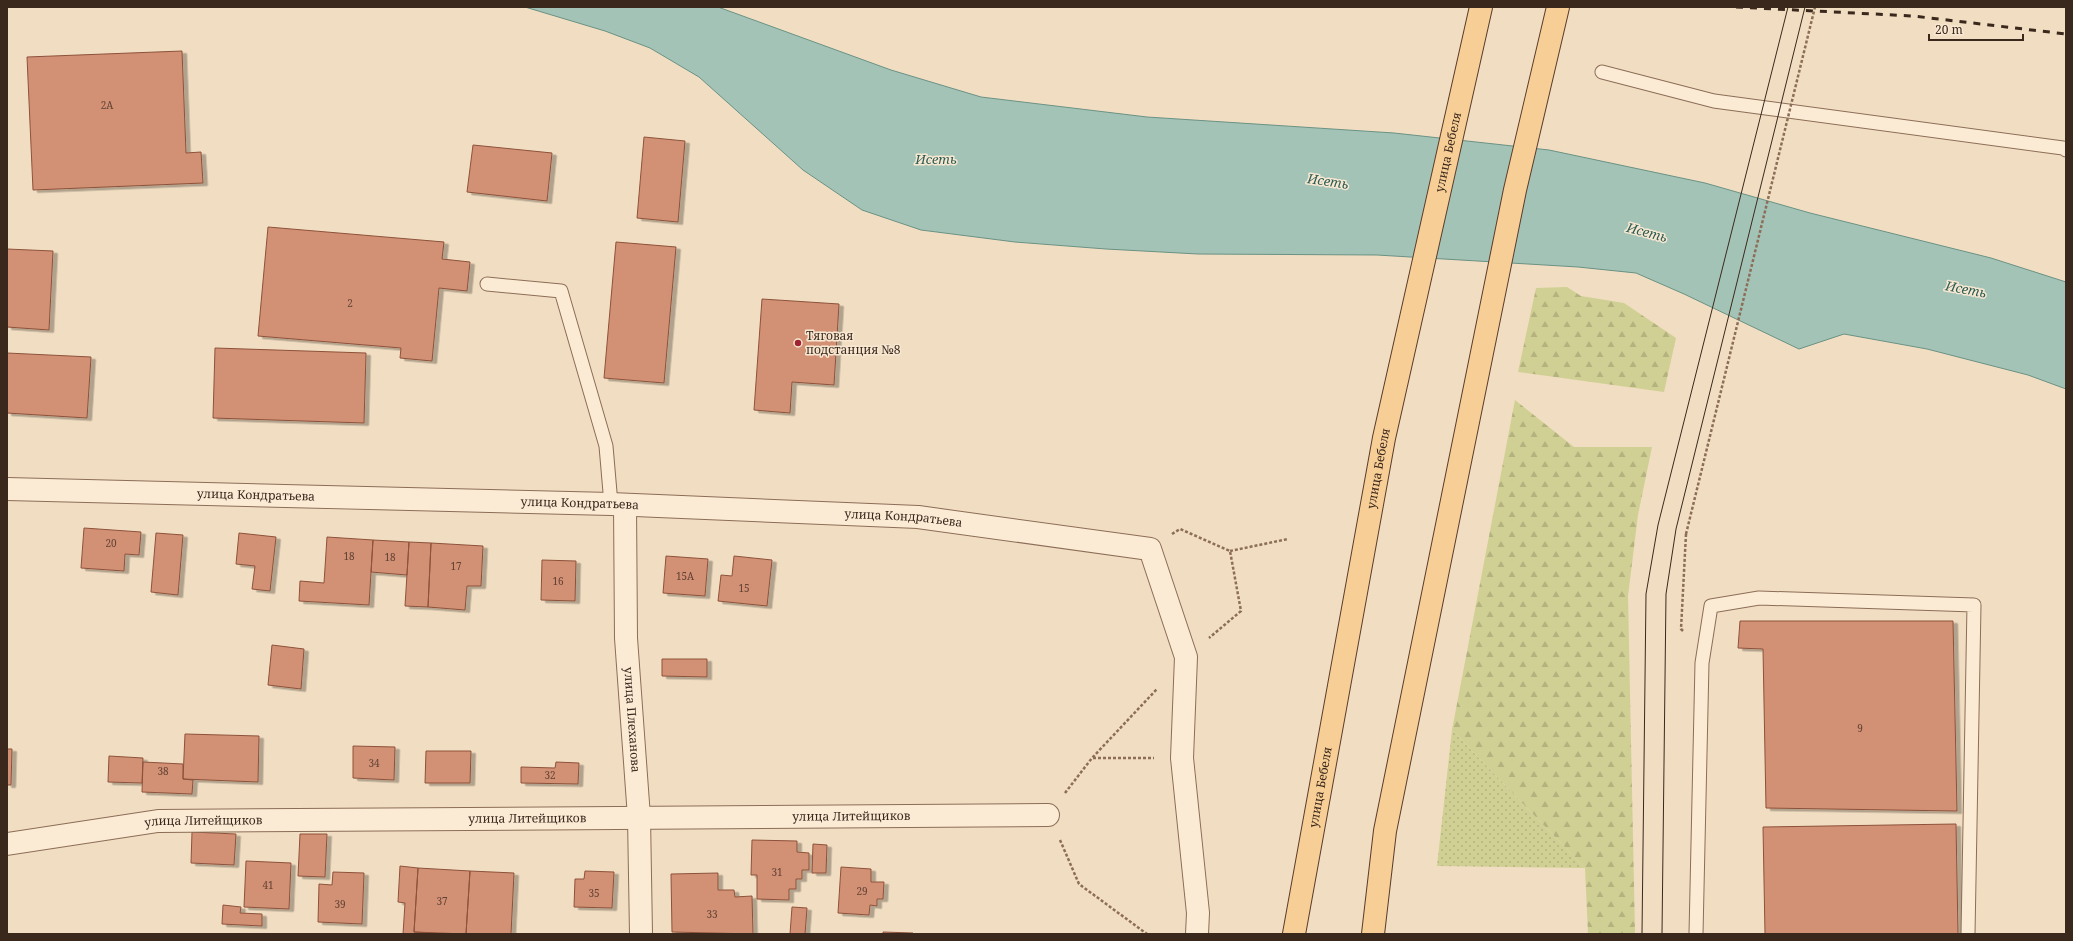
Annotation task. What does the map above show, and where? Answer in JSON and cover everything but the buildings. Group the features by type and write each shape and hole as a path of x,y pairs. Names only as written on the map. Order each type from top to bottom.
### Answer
{"main road":[{"name":"улица Бебеля","path":"1294,934 1384,438 1481,7"},
{"path":"1373,934 1385,831 1515,190 1558,7"}],"street":[{"name":"улица Кондратьева","path":"7,490 618,504 918,517 1150,549 1186,657 1182,758"},
{"name":"улица Плеханова","path":"618,504 639,817 641,934"},
{"path":"1182,758 1198,913 1197,934"},
{"name":"улица Литейщиков","path":"7,844 158,821 1048,815"}],"lane":[{"path":"1602,72 1714,101 2063,148 2066,150"},
{"path":"487,284 561,291 606,446 618,504"},
{"path":"1696,934 1702,662 1711,606 1759,598 1974,605 1968,934"}],"path":[{"path":"1702,662 1681,629 1686,534 1815,7"},
{"path":"1230,551 1288,539"},
{"path":"1147,934 1079,884 1048,815 1092,758 1182,758"}],"green space":[{"path":"1567,287 1581,296 1624,303 1676,338 1664,392 1518,372 1536,288"},
{"path":"1515,400 1574,447 1652,447 1638,515 1628,596 1635,934 1588,934 1585,868 1452,730"},
{"path":"1452,730 1585,868 1437,866"}],"water":[{"name":"Исеть","path":"525,7 718,7 891,70 981,97 1147,117 1394,133 1549,150 1705,183 1810,213 1991,258 2066,282 2066,389 2028,375 1927,349 1844,334 1799,349 1684,294 1636,273 1578,267 1377,255 1198,254 1106,249 1015,242 921,230 862,210 803,170 699,77 650,48 605,31"}],"tram line":[{"path":"1642,934 1646,594 1658,525 1788,7"},
{"path":"1662,934 1666,594 1676,529 1805,7"}],"railway":[{"path":"1736,7 1913,16 2066,34"}],"place":[{"name":"Тяговая подстанция №8","path":"798,343"}]}
